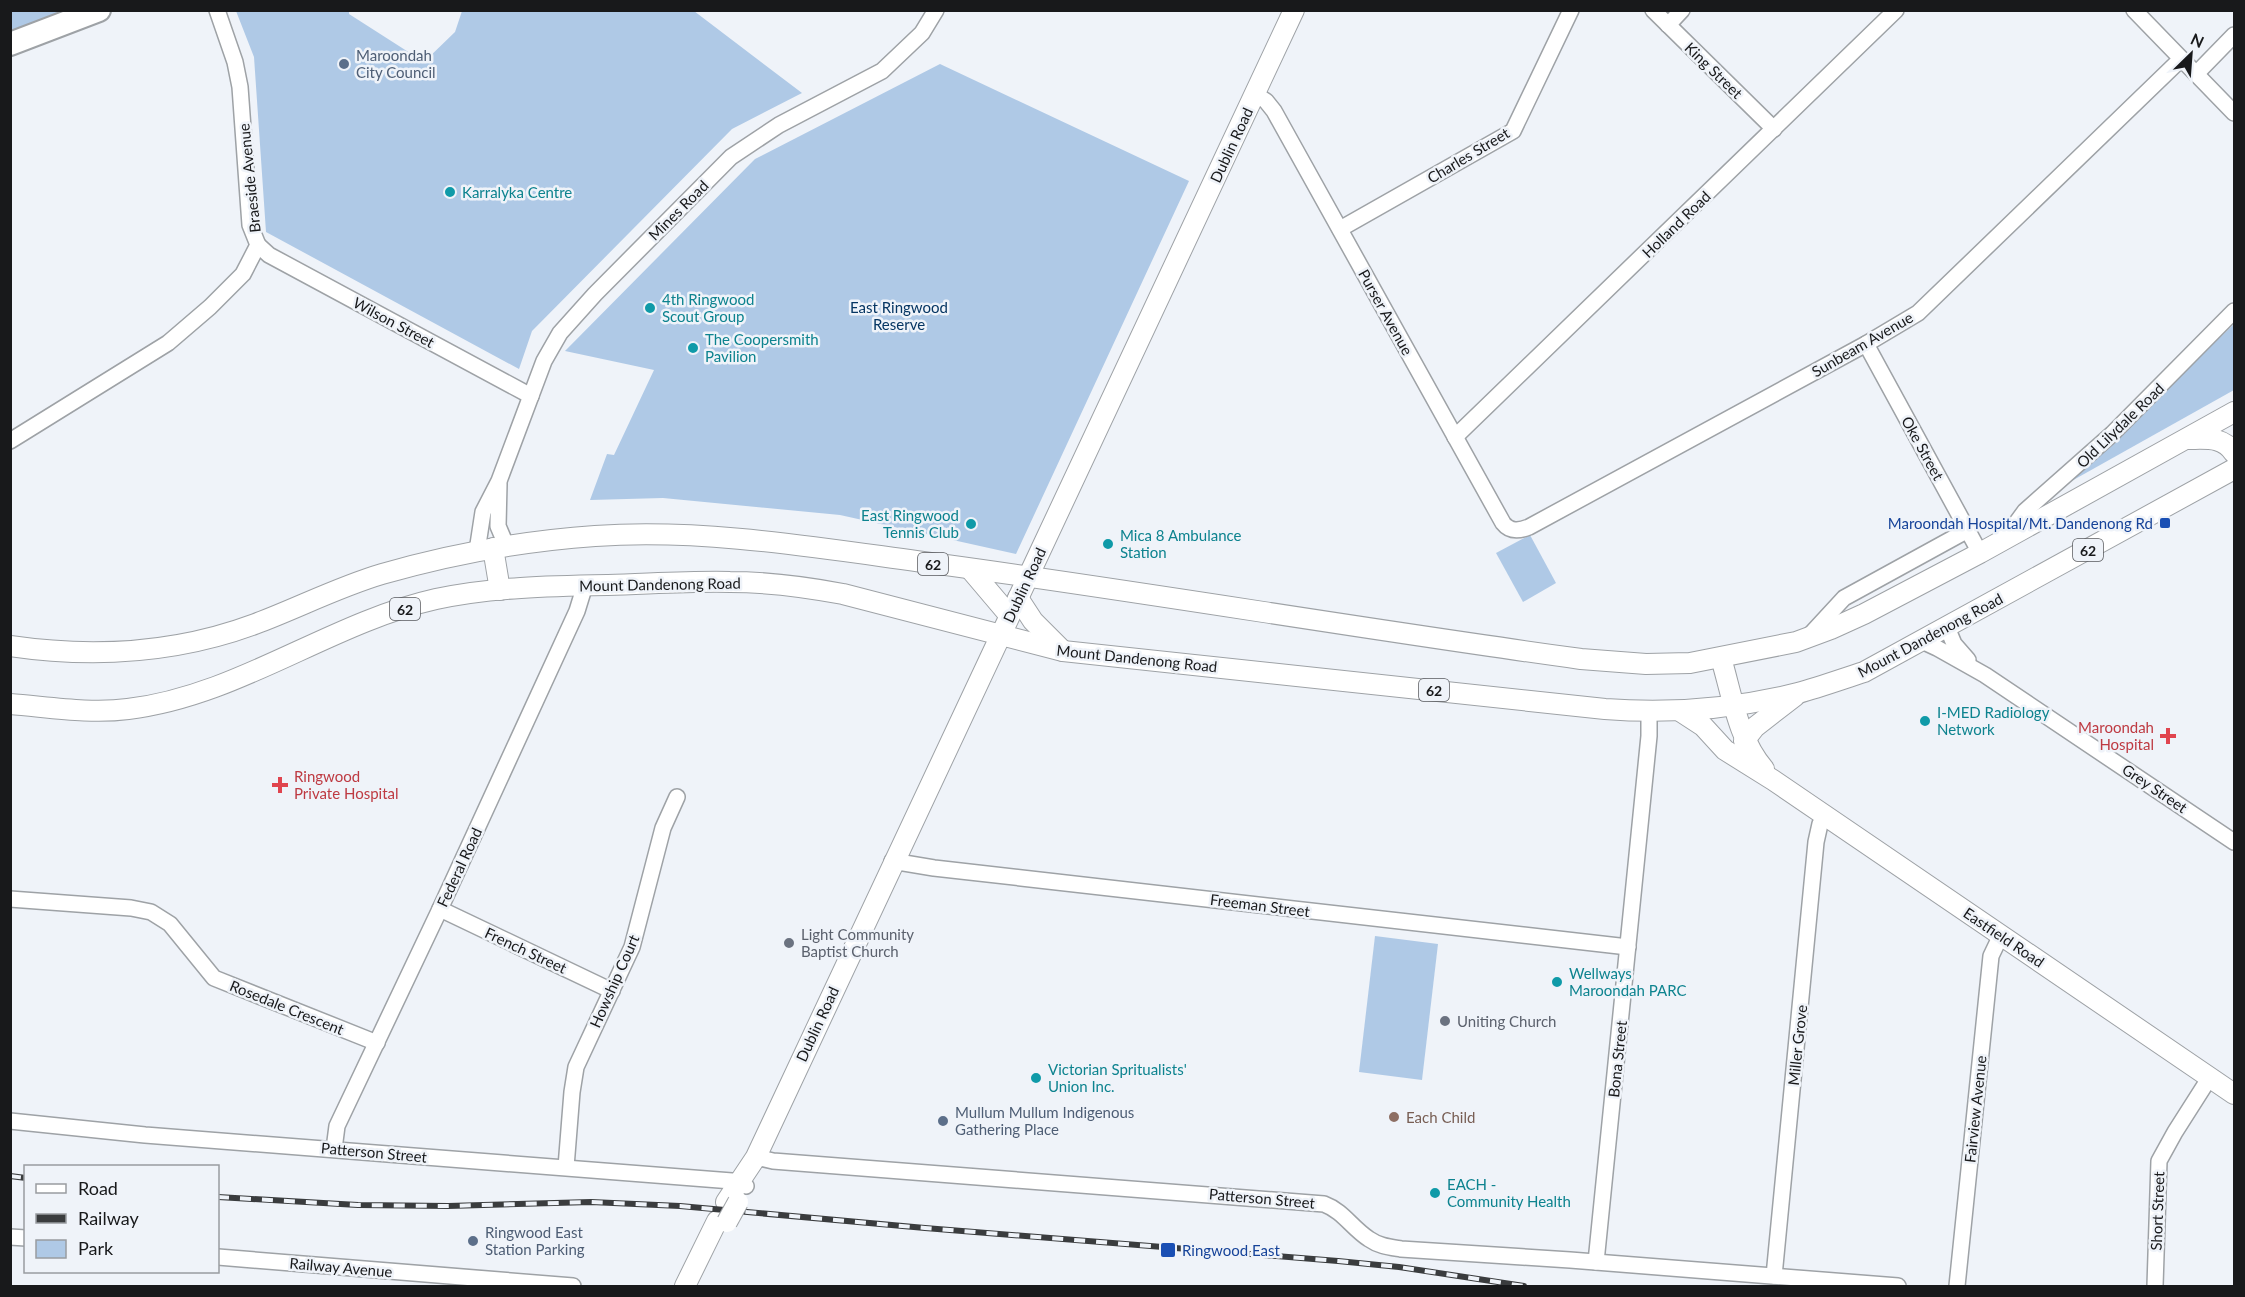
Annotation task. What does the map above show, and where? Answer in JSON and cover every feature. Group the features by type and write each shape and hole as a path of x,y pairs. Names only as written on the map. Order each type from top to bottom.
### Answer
{"highway":[{"path":"10,44 99,10"}],"main road":[{"name":"Dublin Road","path":"685,1287 755,1158 892,861 1293,10"},
{"name":"62","path":"10,646 74,653 144,650 185,643 253,625 327,593 380,575 492,548 597,536 701,536 762,541 1028,576 1581,659 1646,664 1690,663 1796,642 1864,614 1980,553 2235,412"},
{"path":"2185,440 2215,439 2224,442 2235,453"},
{"name":"Mount Dandenong Road","path":"10,704 80,710 128,710 173,700 220,684 382,615 436,599 500,590 585,585 731,582 815,589 865,599 1063,651 1649,712 1729,706 1799,692 1864,672 2232,474"},
{"path":"492,548 500,590"},
{"path":"970,569 1033,621 1063,651"},
{"name":"Eastfield Road","path":"1721,658 1739,748 1753,757 1773,780 2235,1094"},
{"path":"1680,711 1703,726 1725,750 1739,748 1755,727 1799,692"},
{"name":"Dublin Road","path":"697,1287 722,1221"}],"street":[{"name":"Braeside Avenue","path":"10,441 168,343 210,307 243,274 258,245 250,225 240,87 235,62 217,10"},
{"name":"Mines Road","path":"492,548 483,512 499,481 544,361 560,333 595,294 712,175 743,147 779,125 882,71 922,33 936,10"},
{"name":"Charles Street","path":"1340,228 1513,130 1519,122 1570,10"},
{"name":"King Street","path":"1653,10 1774,129"},
{"path":"1668,25 1682,10"},
{"name":"Holland Road","path":"1455,437 1896,10"},
{"path":"2134,10 2235,113"},
{"path":"2196,74 2235,34"},
{"name":"Sunbeam Avenue","path":"1516,531 1529,527 1866,344 1917,313 2181,59"},
{"name":"Purser Avenue","path":"1255,94 1266,101 1274,111 1503,523 1507,528 1516,531"},
{"name":"Wilson Street","path":"258,245 269,255 531,396"},
{"name":"Old Lilydale Road","path":"2006,538 2025,512 2112,434 2235,312"},
{"name":"Oke Street","path":"1866,344 1980,553"},
{"name":"Mines Road","path":"492,548 498,526 499,481"},
{"path":"1808,637 1844,598 1968,530"},
{"name":"Federal Road","path":"334,1149 337,1126 577,611 585,585"},
{"name":"Grey Street","path":"1947,627 1959,651 1985,675"},
{"name":"Grey Street","path":"1922,641 1985,675 2235,842"},
{"name":"Bona Street","path":"1596,1262 1649,736 1649,712"},
{"name":"Howship Court","path":"566,1167 576,1067 636,933 663,828 677,797"},
{"name":"Miller Grove","path":"1774,1276 1816,842 1820,824 1825,816"},
{"name":"Freeman Street","path":"892,861 934,868 1628,947"},
{"name":"Rosedale Crescent","path":"10,898 131,908 151,912 170,924 214,978 377,1043"},
{"name":"French Street","path":"440,909 612,991"},
{"name":"Fairview Avenue","path":"1957,1287 1991,956 2001,935"},
{"name":"Short Street","path":"2155,1287 2159,1161 2170,1138 2210,1077"},
{"name":"Patterson Street","path":"10,1121 145,1135 566,1167 737,1193"},
{"name":"Patterson Street","path":"755,1158 1311,1202 1324,1204 1341,1212 1360,1233 1380,1246 1898,1287"},
{"name":"Railway Avenue","path":"219,1257 573,1287"}],"green space":[{"path":"11,10 64,10 64,11 11,31"},
{"path":"236,11 349,11 349,14 424,62 455,32 462,11 694,11 802,93 732,129 532,331 519,369 266,232 254,57"},
{"name":"East Ringwood Reserve","path":"940,64 1189,181 1016,554 840,515 663,498 590,500 607,454 614,455 654,370 565,351 755,159"},
{"path":"2234,324 2234,390 2068,483"},
{"path":"1530,535 1556,583 1523,602 1496,553"},
{"path":"1375,936 1438,944 1422,1080 1359,1072"}],"railway":[{"path":"10,1176 24,1178"},
{"path":"219,1197 358,1205 448,1206 591,1202 680,1206 1338,1261 1399,1267 1524,1286"}],"place":[{"name":"Maroondah City Council","path":"344,64"},
{"name":"Karralyka Centre","path":"450,192"},
{"name":"4th Ringwood Scout Group","path":"650,308"},
{"name":"The Coopersmith Pavilion","path":"693,348"},
{"name":"Maroondah Hospital/Mt. Dandenong Rd","path":"2165,523"},
{"name":"East Ringwood Tennis Club","path":"971,524"},
{"name":"Mica 8 Ambulance Station","path":"1108,544"},
{"name":"I-MED Radiology Network","path":"1925,721"},
{"name":"Maroondah Hospital","path":"2168,736"},
{"name":"Ringwood Private Hospital","path":"280,785"},
{"name":"Light Community Baptist Church","path":"789,943"},
{"name":"Wellways Maroondah PARC","path":"1557,982"},
{"name":"Uniting Church","path":"1445,1021"},
{"name":"Victorian Spritualists' Union Inc.","path":"1036,1078"},
{"name":"Each Child","path":"1394,1117"},
{"name":"Mullum Mullum Indigenous Gathering Place","path":"943,1121"},
{"name":"EACH - Community Health","path":"1435,1193"},
{"name":"Ringwood East Station Parking","path":"473,1241"},
{"name":"Ringwood East","path":"1168,1250"}]}
